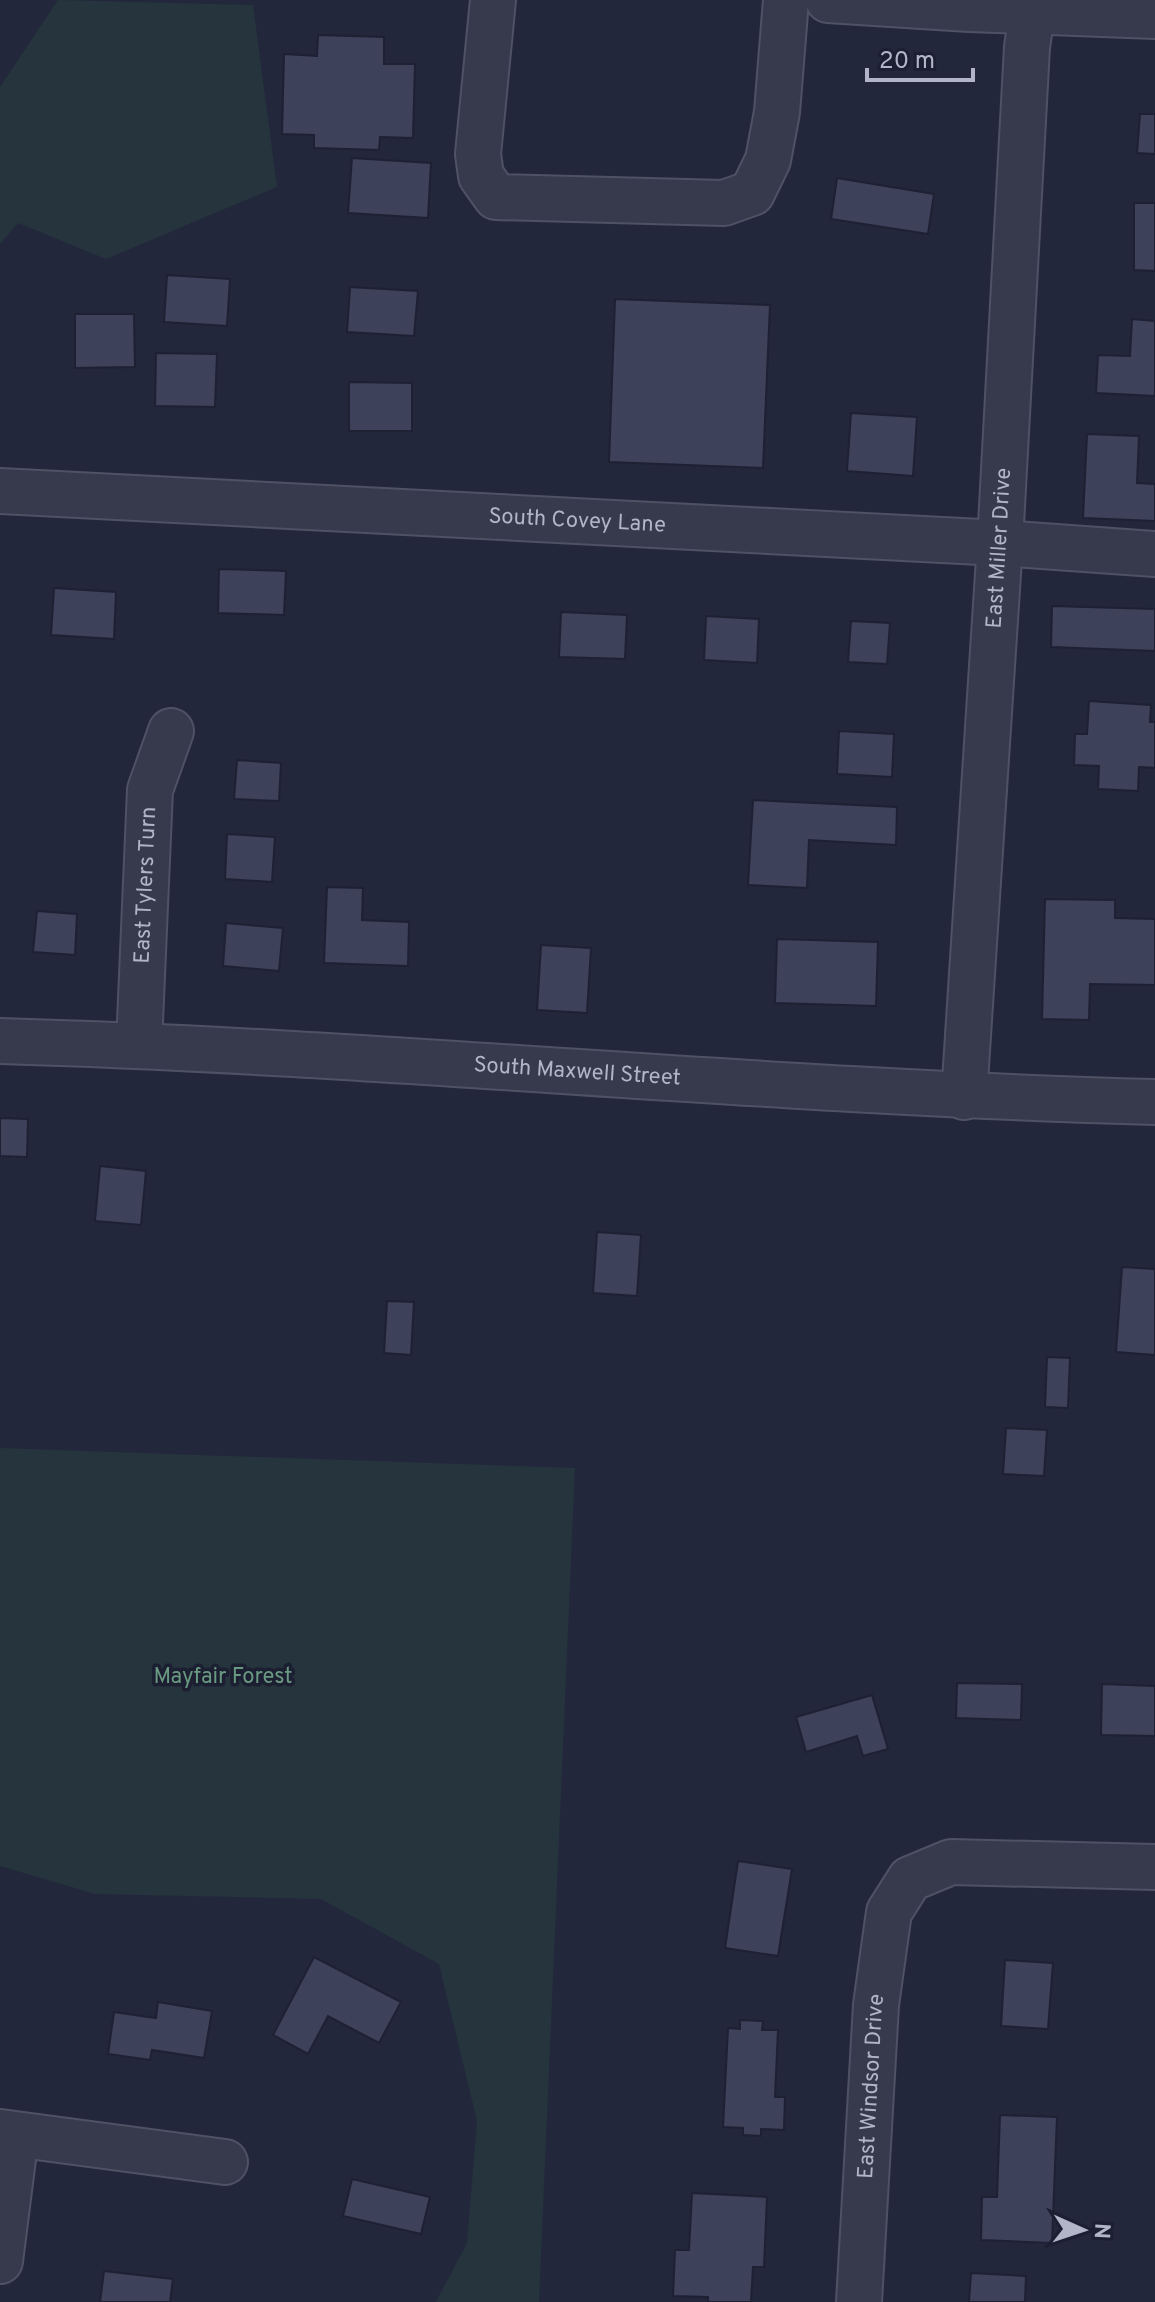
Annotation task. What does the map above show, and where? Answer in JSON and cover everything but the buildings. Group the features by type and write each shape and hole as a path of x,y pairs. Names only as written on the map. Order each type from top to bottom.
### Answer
{"street":[{"path":"493,0 478,154 481,176 496,197 724,203 752,193 768,160 777,112 786,0"},
{"path":"828,0 1034,5 1155,16"},
{"name":"East Miller Drive","path":"964,1097 1000,543 1027,47 1034,5"},
{"name":"South Covey Lane","path":"0,491 1000,543 1155,554"},
{"name":"East Tylers Turn","path":"139,1045 150,790 171,731"},
{"name":"South Maxwell Street","path":"0,1041 139,1045 964,1097 1155,1102"},
{"name":"East Windsor Drive","path":"859,2302 876,2005 889,1912 910,1879 951,1862 1155,1867"},
{"path":"0,2261 8,2133 225,2162"}],"green space":[{"path":"58,0 253,5 277,187 106,259 18,223 0,244 0,87"},
{"name":"Mayfair Forest","path":"0,1448 575,1468 539,2302 436,2302 467,2243 477,2121 439,1964 321,1899 95,1894 0,1866"}]}
